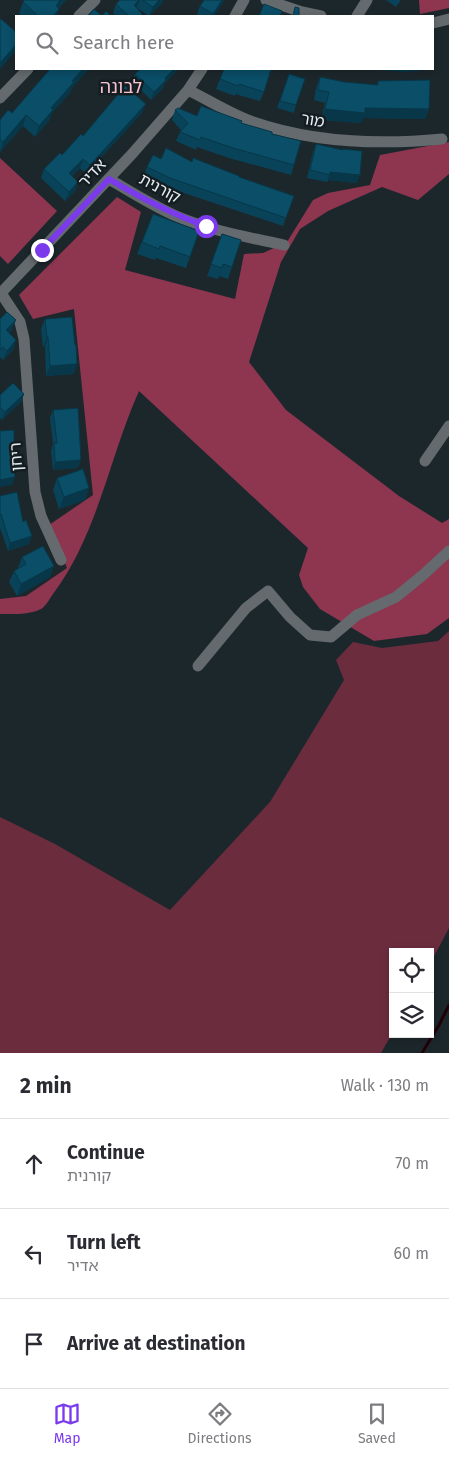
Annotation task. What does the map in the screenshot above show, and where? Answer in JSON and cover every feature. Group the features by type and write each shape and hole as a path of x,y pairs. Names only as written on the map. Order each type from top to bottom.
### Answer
{"street":[{"path":"80,15 95,0"},
{"path":"236,15 244,0"},
{"path":"358,15 367,0"},
{"path":"271,1 318,15"},
{"path":"434,23 449,19"},
{"path":"0,98 27,70"},
{"name":"אדיר","path":"1,294 109,179 188,90 201,70"},
{"name":"מור","path":"188,90 251,122 295,134 337,140 390,143 442,139"},
{"name":"קורנית","path":"109,179 142,199 177,216 221,231 284,245"},
{"name":"ריחן","path":"1,294 20,322 24,340 35,492 41,516 61,560"},
{"path":"425,461 449,426"},
{"path":"198,666 246,608 268,591 290,617 310,635 331,637 357,615 396,596 449,551"}],"shaded area":[{"path":"419,0 449,0 449,8 420,14"},
{"path":"449,142 449,174 418,200 382,187 328,211 300,229 281,262 249,362 286,410 399,496 442,523 449,519 449,618 427,634 374,641 320,609 303,587 299,575 308,548 139,391 92,521 68,571 48,602 41,609 26,613 0,614 0,599 26,596 67,568 49,525 93,495 74,309 33,319 19,295 117,197 141,212 125,270 235,299 244,254 263,253 287,242 313,200 328,193 370,185 380,155"},
{"path":"0,158 57,211 8,264 0,256"},
{"path":"449,631 449,928 434,956 434,948 389,948 390,1038 381,1053 0,1053 0,817 55,844 170,910 270,802 344,680 336,660 353,642 382,648 438,641"}],"building":[{"path":"24,0 60,0 56,6 59,9 54,15 37,15 23,2"},
{"path":"120,0 139,0 134,5 142,14 128,15 116,4"},
{"path":"142,0 159,0 153,7"},
{"path":"204,0 222,0 213,14 200,6"},
{"path":"264,4 282,11 280,15 259,15"},
{"path":"295,7 299,8 299,15 293,15"},
{"path":"94,9 101,15 89,15"},
{"path":"1,19 15,31 15,46 0,63"},
{"path":"49,70 82,70 39,126 26,115 3,142 0,139 0,120 8,110 12,113"},
{"path":"139,70 173,70 154,92 135,74"},
{"path":"224,70 271,70 264,92 239,84 238,86 220,79"},
{"path":"289,74 305,79 296,105 280,101"},
{"path":"320,77 344,82 378,85 378,81 430,80 429,109 365,108 365,113 325,109 329,92 318,90"},
{"path":"125,86 146,104 90,165 83,159 69,173 78,182 69,192 44,169 60,153 62,155 81,134 83,136"},
{"path":"201,106 242,121 241,123 272,132 272,134 301,141 294,165 201,137 200,140 180,132 188,123 175,110 178,108 197,116"},
{"path":"316,144 343,150 362,151 360,175 330,172 330,175 310,170"},
{"path":"166,148 192,162 193,158 239,177 294,196 286,218 170,178 147,167 153,155 161,159"},
{"path":"153,214 199,231 190,257 160,246 159,249 142,242"},
{"path":"222,234 241,240 232,267 223,264 222,268 211,264"},
{"path":"7,312 16,320 6,330 16,340 7,351 3,347 0,350 0,319"},
{"path":"72,317 77,364 50,366 45,319"},
{"path":"13,383 24,394 5,412 0,407 0,395"},
{"path":"78,408 81,460 55,462 54,443 57,443 53,410"},
{"path":"14,430 14,446 11,446 15,477 0,480 0,431"},
{"path":"83,469 89,488 64,497 57,478"},
{"path":"17,492 23,522 26,520 32,536 10,543 0,515 0,496"},
{"path":"43,546 54,566 21,584 14,571 26,564 22,557"}],"waterway":[{"path":"422,1053 449,1005"}],"district":[{"name":"לבונה","path":"121,87"}],"route":[{"path":"42,250 109,179 142,199 177,216 206,226"}]}
